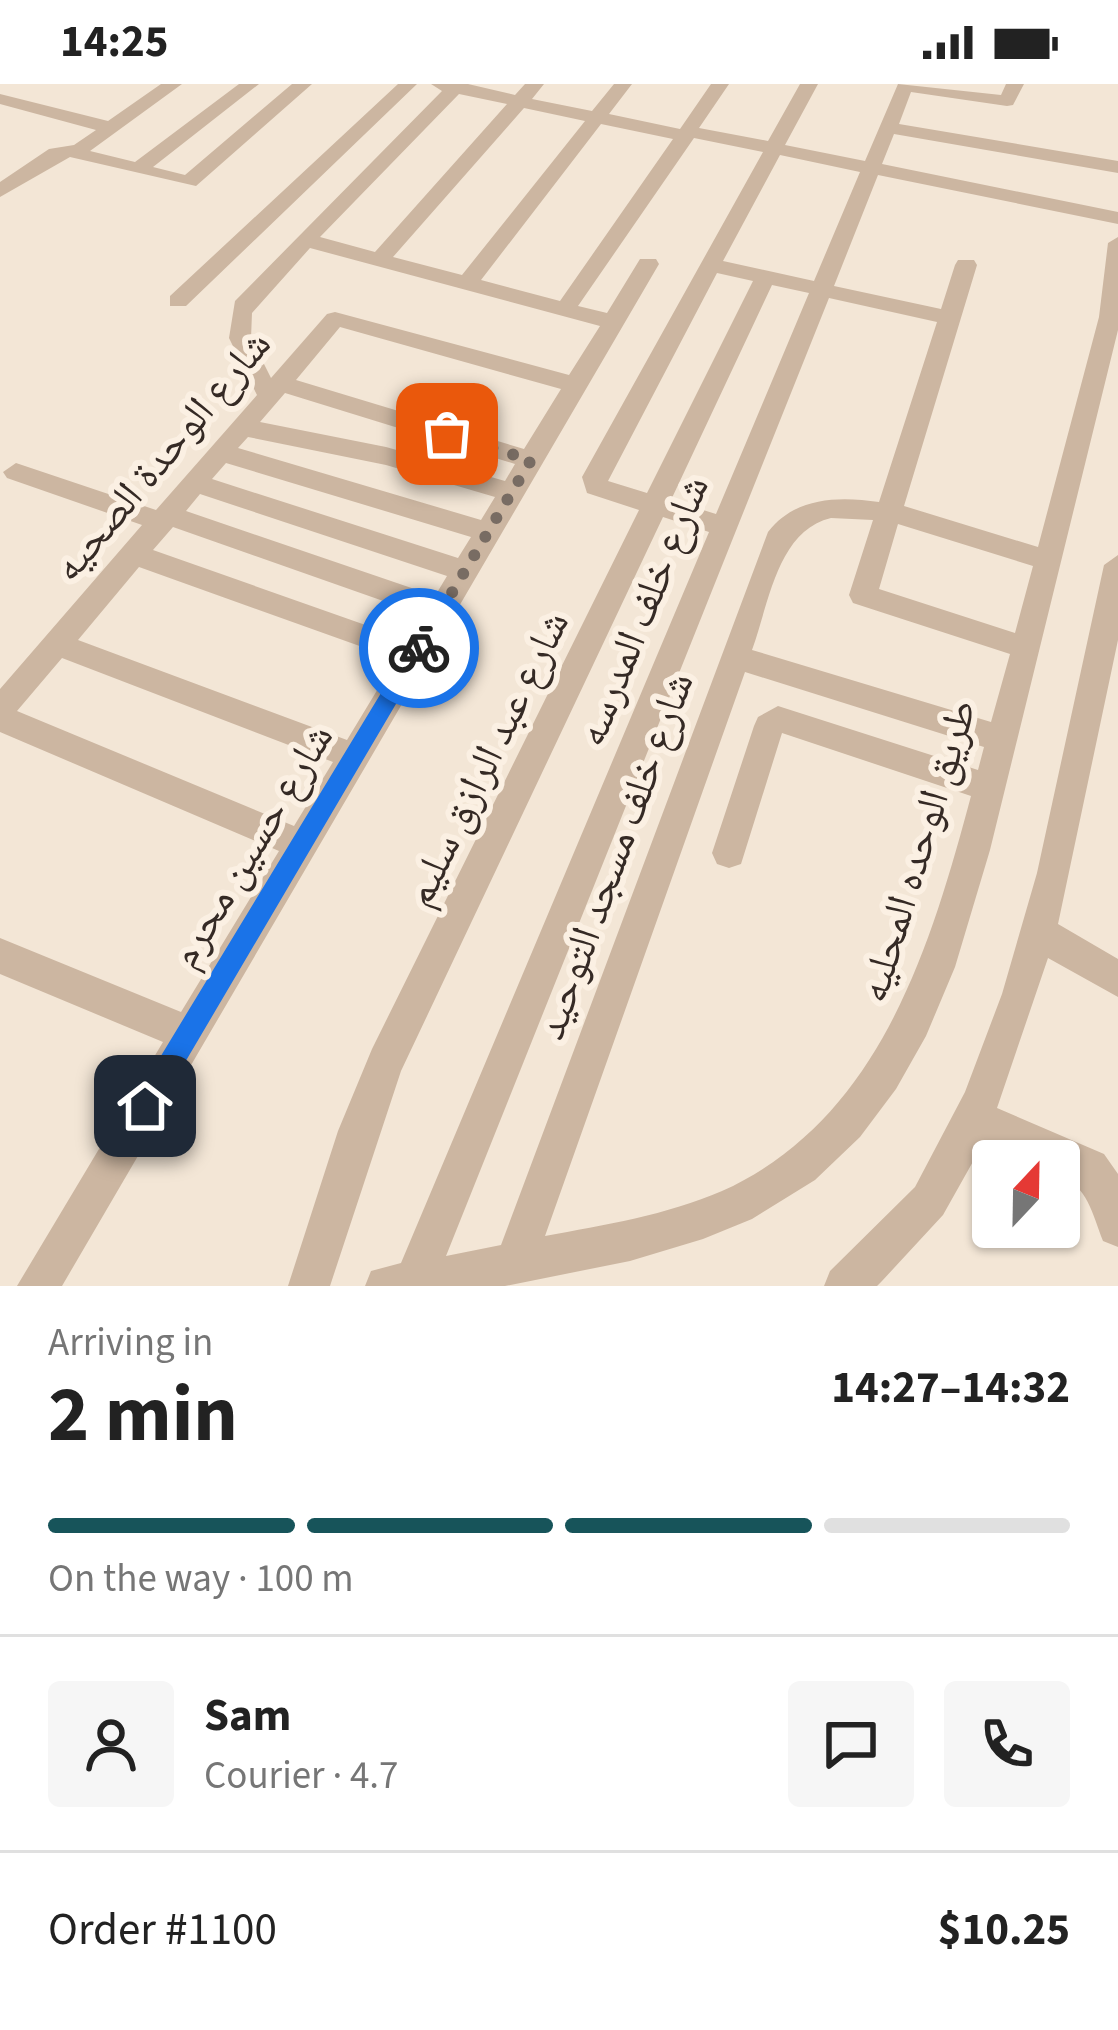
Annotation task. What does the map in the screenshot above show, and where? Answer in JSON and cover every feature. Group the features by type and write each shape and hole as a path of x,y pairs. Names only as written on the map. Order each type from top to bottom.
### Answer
{"street":[{"path":"143,84 269,114"},
{"path":"74,152 111,128 191,94 250,84"},
{"path":"0,191 56,153 74,152 184,182 195,178 303,84"},
{"path":"178,302 408,84"},
{"path":"379,260 535,84"},
{"path":"467,284 623,84"},
{"path":"565,309 720,84"},
{"path":"723,526 603,489 595,477 809,84"},
{"name":"شارع خلف المدرسه","path":"404,1285 908,85 1009,100 1015,84"},
{"path":"531,460 275,389 241,346 240,311 449,86 596,119 774,148 1118,218"},
{"path":"137,170 191,94"},
{"path":"0,99 111,128"},
{"path":"889,128 1118,167"},
{"path":"306,240 613,322"},
{"name":"طريق الوحده المحليه","path":"404,1285 603,1246 730,1208 797,1170 840,1133 875,1091 924,1000 948,935 1114,318 1118,243"},
{"name":"شارع حسين محرم","path":"38,1286 648,264"},
{"path":"710,265 950,318"},
{"path":"966,265 866,598 1027,648"},
{"name":"شارع عبد الرازق سليم","path":"309,1286 358,1131 386,1062 765,278"},
{"name":"شارع الوحدة الصحيه","path":"0,714 333,320 343,318 575,385"},
{"path":"242,427 386,456 512,492"},
{"path":"221,452 488,532"},
{"path":"16,472 441,610"},
{"path":"195,483 465,571"},
{"name":"شارع خلف مسجد التوحيد","path":"515,1263 778,539 789,524 807,513 830,509 888,515"},
{"path":"888,515 1048,560"},
{"path":"134,554 415,654"},
{"path":"845,1286 886,1251 928,1202 974,1118 1038,932 1106,694 1118,565"},
{"path":"57,644 354,756"},
{"path":"735,657 1002,739"},
{"path":"0,714 302,845"},
{"path":"729,853 769,726 778,719 988,787"},
{"path":"1038,932 1118,979"},
{"path":"0,956 188,1034"},
{"path":"974,1118 1090,1168 1099,1178 1118,1226"}],"way so far":[{"path":"419,648 531,460 447,434"}],"route":[{"path":"145,1106 419,648"}]}
